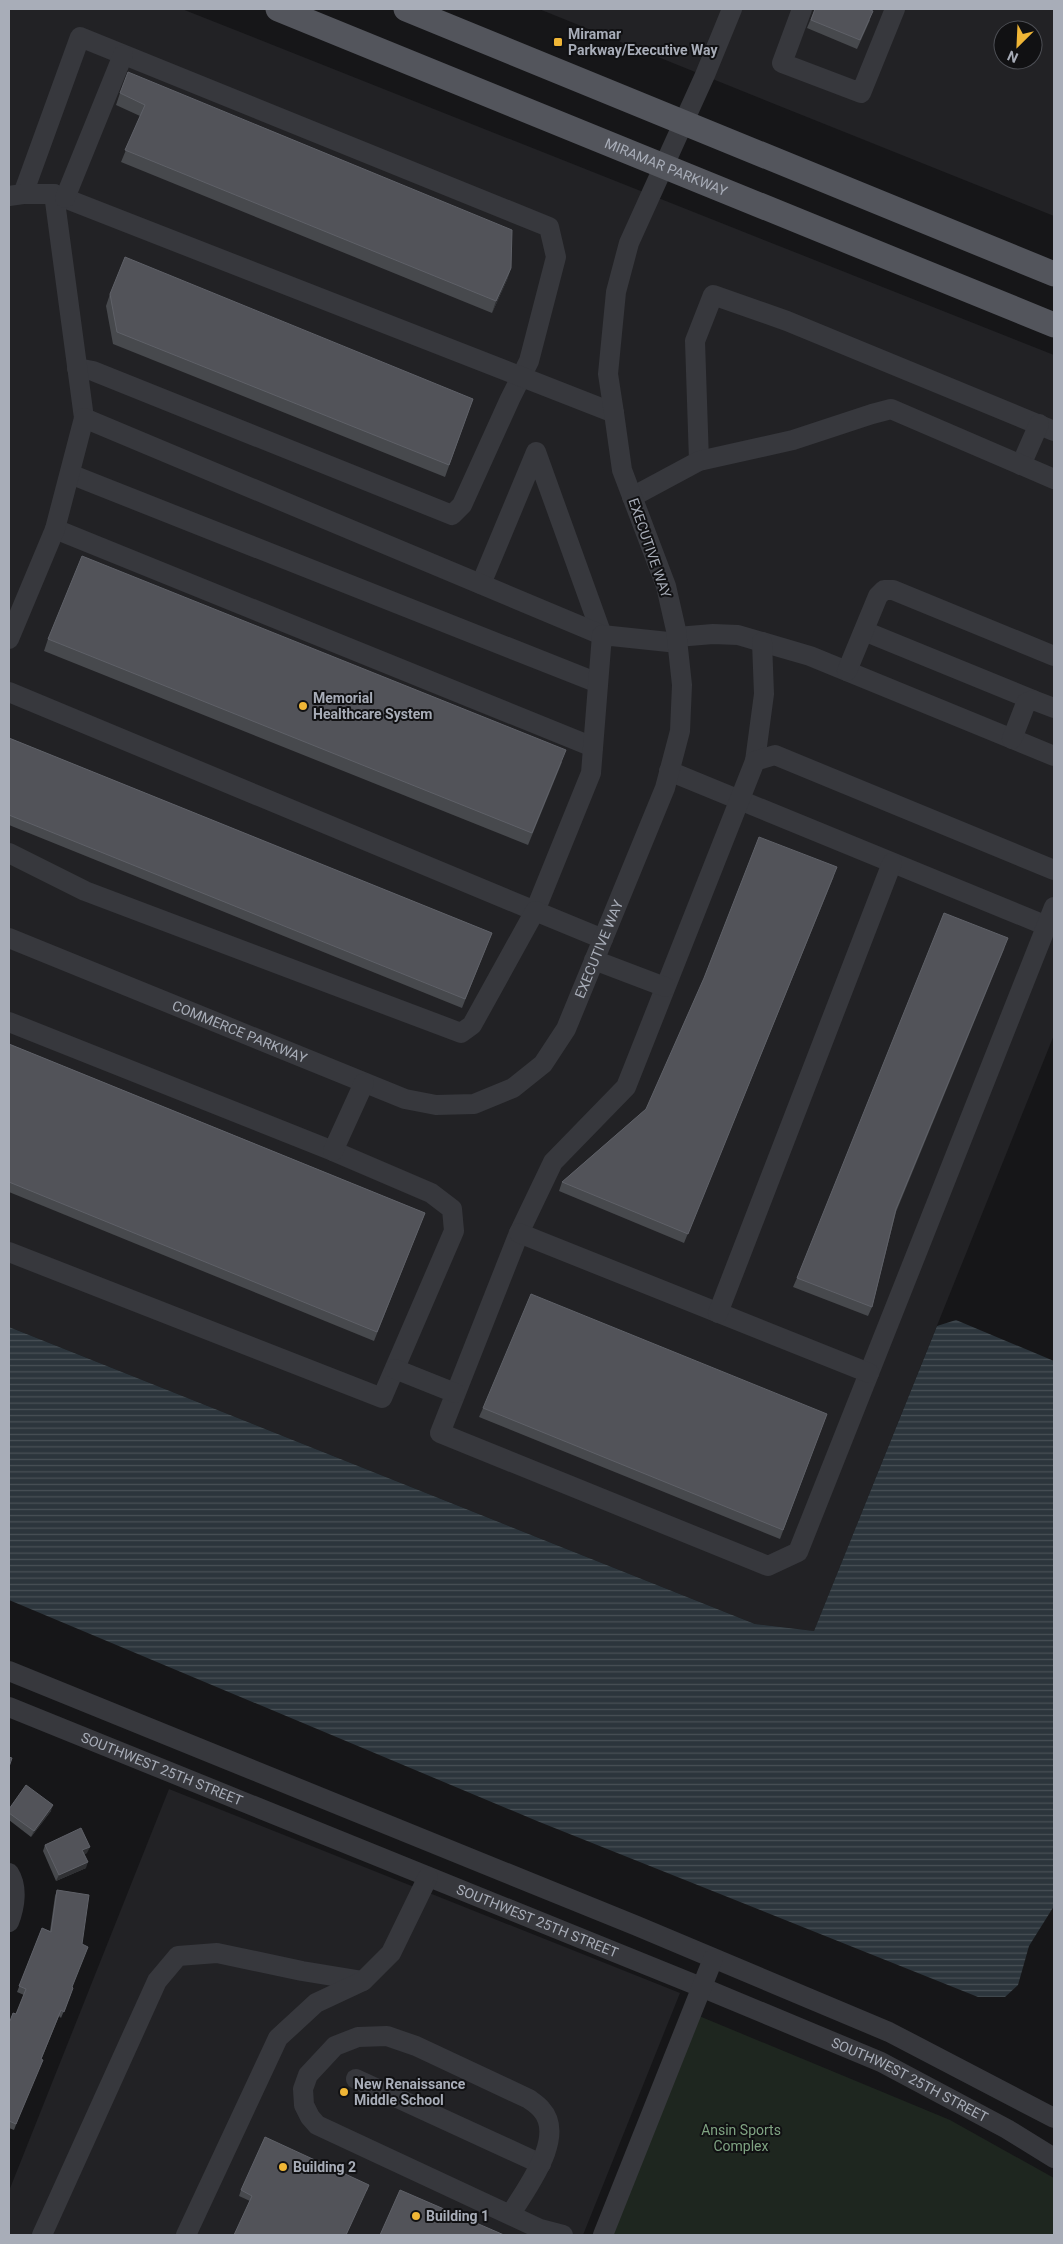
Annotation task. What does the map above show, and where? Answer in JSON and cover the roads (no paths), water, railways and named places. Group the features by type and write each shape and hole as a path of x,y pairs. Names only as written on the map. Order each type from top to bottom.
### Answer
{"main road":[{"name":"MIRAMAR PARKWAY","path":"278,9 1054,324"},
{"path":"406,9 683,124 1054,274"}],"street":[{"name":"EXECUTIVE WAY","path":"474,1104 513,1088 543,1064 566,1029 665,788 680,722 682,685 677,640 666,586 622,470 608,374 616,292 629,243 732,9"},
{"path":"802,9 782,63 861,93 895,9"},
{"path":"77,368 93,371 452,515 462,505 521,376 529,361 556,256 549,227 80,37 16,195 59,196 521,376 614,413"},
{"path":"9,639 55,529 84,418 59,196 123,55"},
{"path":"699,461 695,341 712,295 787,321 1046,427 1021,465"},
{"path":"632,498 699,461 793,440 891,409 1054,479"},
{"path":"84,418 602,635 677,640 712,634 738,634 810,656 1054,756"},
{"path":"9,853 85,891 461,1032 472,1025 535,911 591,773 602,635 536,452 481,584"},
{"path":"70,474 598,683"},
{"path":"55,529 593,747"},
{"path":"847,671 878,596 884,590 893,590 1054,656"},
{"path":"864,631 1054,708"},
{"path":"762,642 764,694 755,762 626,1087 553,1162 519,1233 440,1433 768,1566 798,1552 1054,907"},
{"path":"9,692 603,939"},
{"path":"1012,739 1026,703 1033,700"},
{"path":"755,762 776,755 1054,870"},
{"path":"669,771 1047,926"},
{"path":"718,1313 892,863"},
{"name":"COMMERCE PARKWAY","path":"9,939 405,1099 436,1105 474,1104"},
{"path":"594,960 665,988"},
{"path":"9,1022 333,1151 431,1193 452,1209 454,1231 382,1398 9,1252"},
{"path":"333,1151 364,1083"},
{"path":"519,1233 869,1374"},
{"path":"395,1369 455,1394"},
{"path":"9,1671 889,2032 1054,2118"},
{"name":"SOUTHWEST 25TH STREET","path":"9,1708 428,1876 881,2062 1007,2129 1054,2158"},
{"path":"186,2235 278,2038 316,2003 363,1981 391,1953 428,1876"},
{"path":"9,1922 14,1909 11,1877"},
{"path":"42,2235 157,1981 178,1956 217,1953 302,1971 363,1981"},
{"path":"603,2235 713,1959"},
{"path":"510,2214 541,2164 549,2142 549,2124 542,2110 529,2099 409,2044 387,2036 358,2037 335,2046 308,2076 303,2089 304,2106 316,2125 540,2229 563,2235"},
{"path":"356,2079 541,2164"}],"place":[{"name":"Miramar Parkway/Executive Way","path":"558,42"},
{"name":"Memorial Healthcare System","path":"303,706"},
{"name":"New Renaissance Middle School","path":"344,2092"},
{"name":"Building 2","path":"283,2167"},
{"name":"Building 1","path":"416,2216"}],"park label":[{"name":"Ansin Sports Complex","path":"741,2138"}]}
